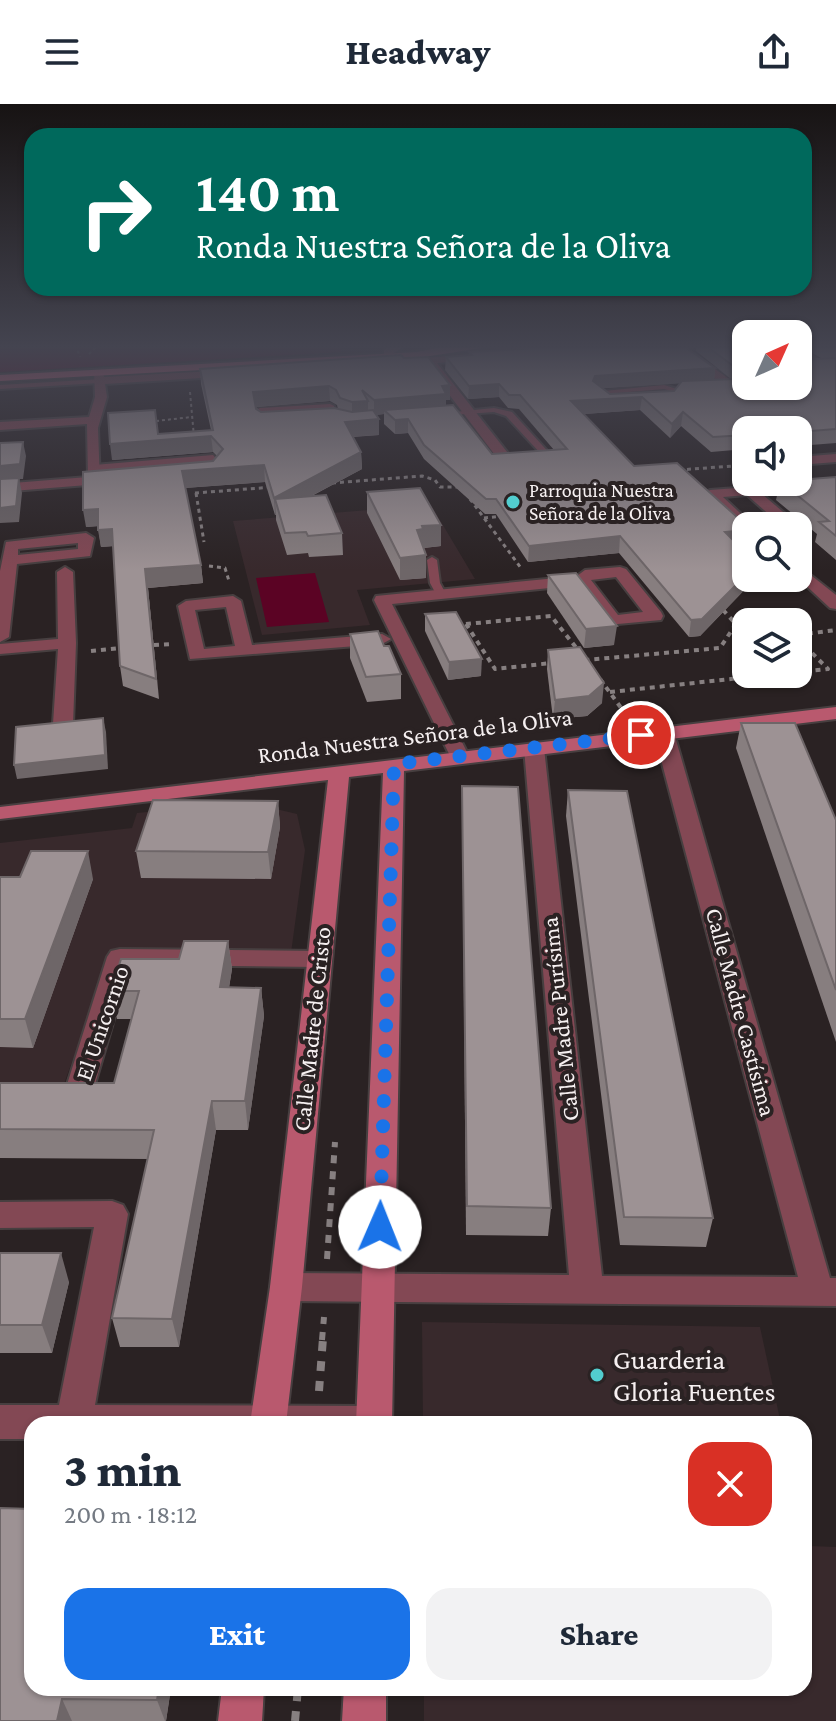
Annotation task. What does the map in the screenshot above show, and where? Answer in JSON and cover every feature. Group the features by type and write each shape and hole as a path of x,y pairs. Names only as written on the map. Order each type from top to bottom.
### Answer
{"street":[{"path":"0,488 99,476 94,420"},
{"path":"477,420 513,460"},
{"path":"0,426 93,424"},
{"path":"0,435 93,424"},
{"path":"812,460 836,458"},
{"path":"732,513 710,494 750,491 775,512"},
{"path":"0,637 11,560"},
{"path":"63,724 67,643 65,572"},
{"path":"459,756 382,600 583,580"},
{"path":"812,583 836,604"},
{"path":"245,651 400,637"},
{"path":"0,649 67,643"},
{"name":"Ronda Nuestra Señora de la Oliva","path":"0,813 459,756 835,716"},
{"name":"Calle Madre Castísima","path":"653,734 827,1292"},
{"name":"Calle Madre Purísima","path":"534,748 587,1290"},
{"path":"374,1416 394,764"},
{"name":"Calle Madre de Cristo","path":"269,1416 286,1287 339,771"},
{"name":"El Unicornio","path":"79,1091 120,957 319,959"},
{"path":"0,1215 112,1214 75,1416"},
{"path":"286,1287 827,1292"},
{"path":"0,1422 24,1422"},
{"path":"240,1721 242,1696"},
{"path":"364,1721 365,1696"}],"lane":[{"path":"263,420 264,423 293,421"},
{"path":"515,420 549,458 535,459"},
{"path":"99,476 213,458 218,465 214,471 199,472"},
{"path":"432,560 435,583 441,594"}],"path":[{"path":"156,421 161,420"},
{"path":"192,420 194,441"},
{"path":"725,444 732,450"},
{"path":"678,470 732,464"},
{"path":"327,483 422,475 435,480 440,487 474,486"},
{"path":"195,493 215,485"},
{"path":"195,493 283,486"},
{"path":"461,487 534,585"},
{"path":"195,493 204,542"},
{"path":"484,518 512,515"},
{"path":"716,603 732,620"},
{"path":"453,625 551,616 560,612"},
{"path":"551,616 610,692 653,734"},
{"path":"466,624 495,669"},
{"path":"571,661 720,648 732,630"},
{"path":"812,634 836,630"},
{"path":"812,652 828,669 812,671"},
{"path":"480,669 556,663"},
{"path":"610,692 732,679"},
{"path":"295,1721 297,1696"}],"shaded area":[{"path":"431,505 475,579 357,590 370,625 262,635 233,521"},
{"path":"315,573 329,622 267,627 256,578"},
{"path":"247,802 297,814 305,850 291,953 112,951 60,1095 0,1095 0,843 132,828 137,813"},
{"name":"Guarderia Gloria Fuentes","path":"422,1322 760,1327 779,1416 423,1416"},
{"path":"812,1546 836,1547 836,1721 424,1721 424,1696 812,1696"}],"building":[{"path":"108,420 156,420 158,434 213,430 211,420 362,420 345,422 361,452 274,498 264,465 182,471 201,565 145,569 156,679 120,666 112,529 98,530 98,509 83,510 83,472 213,461 223,449 211,436 110,444"},
{"path":"409,420 465,420 492,454 567,449 542,420 590,420 634,466 677,463 732,512 732,531 725,532 732,539 732,589 702,619 691,620 620,536 529,546 496,499 486,499 424,445"},
{"path":"693,420 732,420 732,436 713,437"},
{"path":"812,420 836,420 836,429 812,431"},
{"path":"23,442 20,464 0,466 0,443"},
{"path":"836,477 836,536 819,522 829,521 798,496 812,496 812,479"},
{"path":"19,478 16,506 0,508 0,479"},
{"path":"420,488 441,525 422,526 423,529 417,530 426,555 400,558 367,492"},
{"path":"326,495 342,533 308,536 306,532 285,533 275,499"},
{"path":"576,573 617,626 586,629 548,575"},
{"path":"456,612 482,659 449,662 425,614"},
{"path":"378,631 384,646 389,646 401,674 366,677 350,634"},
{"path":"580,647 604,683 589,696 555,700 548,650"},
{"path":"103,718 105,755 14,765 16,727"},
{"path":"741,723 795,723 836,820 836,990"},
{"path":"462,786 518,787 551,1208 467,1206"},
{"path":"568,790 627,791 713,1218 624,1217"},
{"path":"153,800 278,801 268,852 136,851"},
{"path":"31,851 88,851 25,1019 0,1019 0,877 20,877"},
{"path":"184,941 228,941 220,987 261,988 245,1101 212,1101 172,1319 112,1318 154,1130 0,1129 0,1083 114,1083 139,991 111,991 121,959 179,959"},
{"path":"0,1253 61,1253 42,1325 0,1325"},
{"path":"0,1508 24,1509 24,1696 158,1696 157,1700 62,1699 57,1721 0,1721"}],"place":[{"name":"Parroquia Nuestra Señora de la Oliva","path":"513,502"},
{"name":"Guarderia Gloria Fuentes","path":"597,1375"}],"route":[{"path":"380,1227 394,764 641,735"}]}
